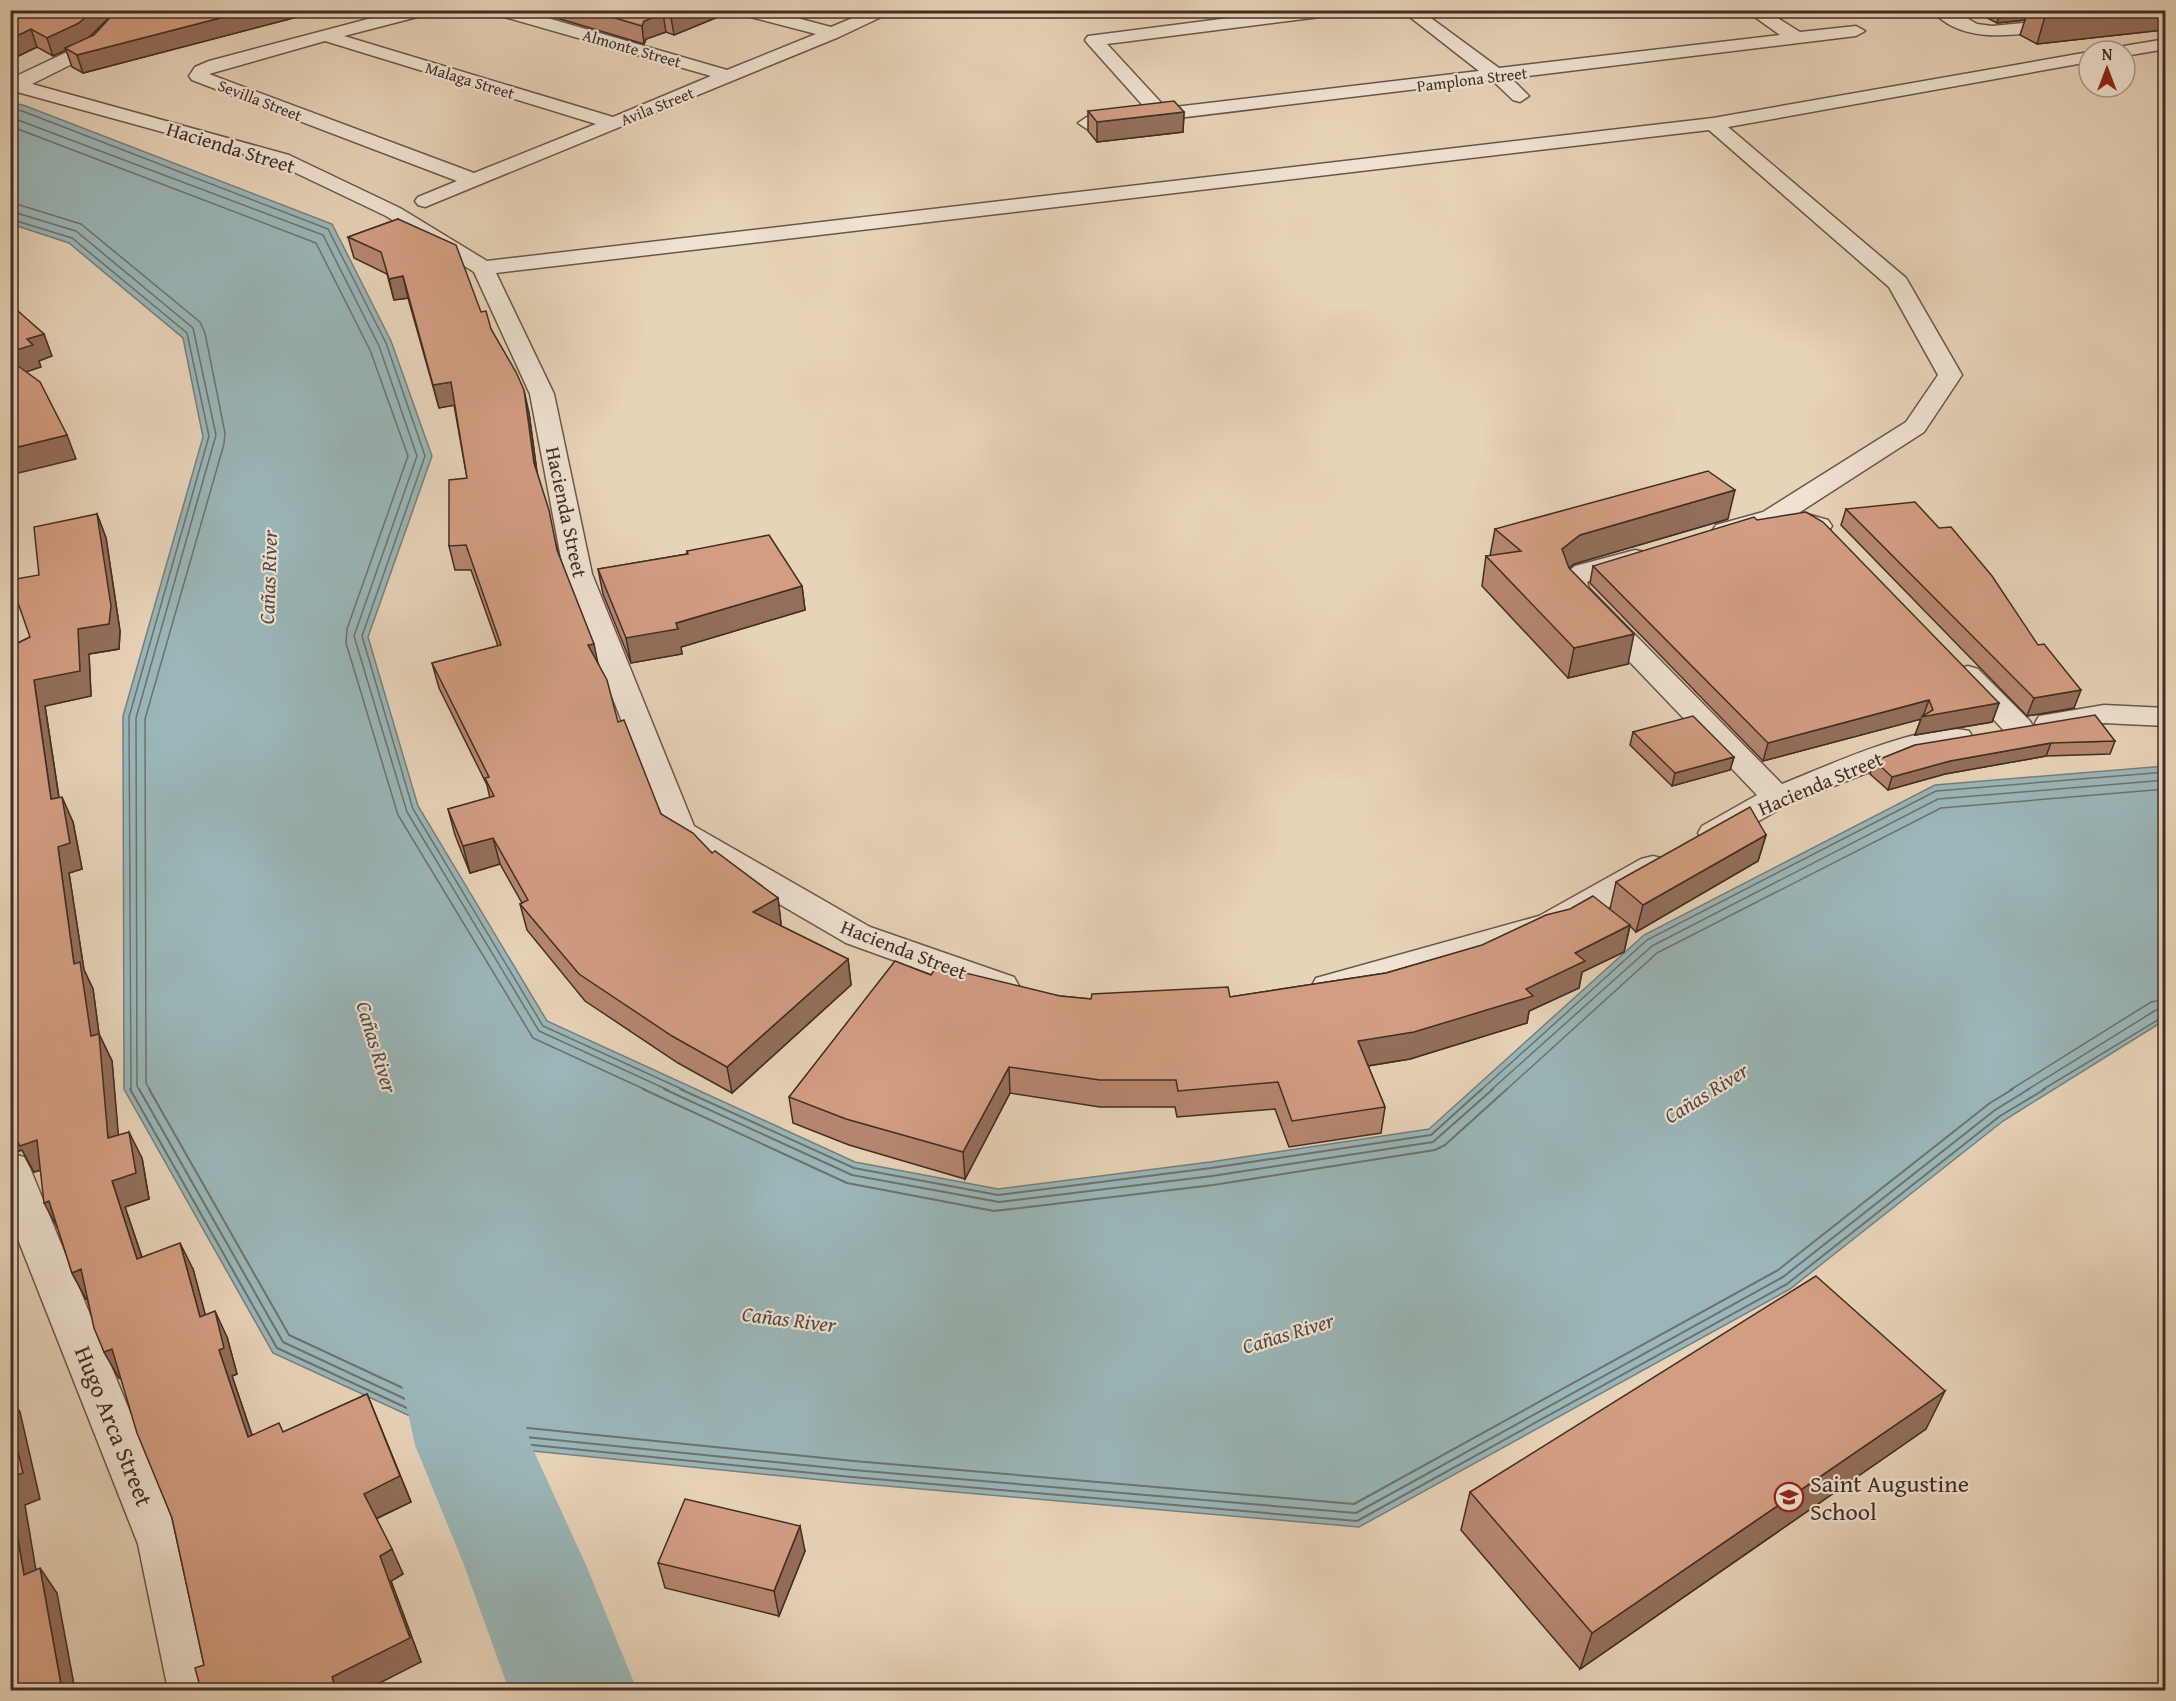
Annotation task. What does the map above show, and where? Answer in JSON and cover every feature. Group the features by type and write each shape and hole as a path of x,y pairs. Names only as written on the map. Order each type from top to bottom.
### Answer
{"street":[{"path":"13,84 92,47 130,10"},
{"name":"Sevilla Street","path":"423,10 215,65 201,71 198,76 476,181"},
{"name":"Almonte Street","path":"500,10 729,76"},
{"path":"745,10 833,33"},
{"name":"Avila Street","path":"425,201 888,10"},
{"path":"1163,116 1094,40 1336,10"},
{"path":"1409,10 1498,76 1520,96"},
{"path":"1753,10 1797,38"},
{"path":"1940,10 1973,29 2017,30 2085,22"},
{"name":"Pamplona Street","path":"1087,123 1163,116 1856,32"},
{"name":"Malaga Street","path":"325,36 614,123"},
{"path":"2137,49 2166,44"},
{"path":"483,268 1713,124 2077,59"},
{"name":"Hacienda Street","path":"13,84 282,159 393,212 483,268 542,394 578,574 680,832 858,935 1026,995"},
{"path":"1696,540 1773,516 1915,427 1950,375 1898,283 1713,124"},
{"path":"1773,516 1808,520 1829,531 1838,540"},
{"path":"1662,549 1585,572 1573,579 1575,590 1777,797"},
{"path":"1953,659 2019,728"},
{"name":"Hacienda Street","path":"1303,994 1551,925 1777,797 1903,748 2104,714 2166,717"},
{"name":"Hugo Arca Street","path":"10,1168 162,1544 193,1690"}],"water":[{"name":"Cañas River","path":"11,103 23,105 332,224 391,341 432,456 368,637 418,806 547,1021 855,1162 998,1189 1210,1162 1429,1129 1644,935 1935,785 2165,766 2165,1020 2003,1121 1790,1289 1359,1527 852,1483 473,1445 273,1353 124,1089 123,716 203,437 183,338 69,243 11,224"}],"building":[{"path":"10,10 93,10 79,23 47,38 31,29 10,39"},
{"path":"117,10 251,10 77,55 65,48 94,35"},
{"path":"588,10 689,10 671,18 663,14 644,21 642,26"},
{"path":"2042,10 2065,10 2046,13"},
{"path":"1174,101 1184,112 1097,122 1088,111"},
{"path":"398,219 456,245 481,312 486,311 491,329 524,390 534,463 549,510 557,550 594,644 588,645 607,680 618,722 624,720 661,814 693,833 712,853 715,851 778,898 753,912 848,959 727,1067 672,1036 579,974 520,904 528,900 493,838 463,846 448,809 494,796 485,778 489,777 432,663 501,645 466,545 449,546 449,480 467,478 451,382 433,385 403,276 389,279 381,252 348,237"},
{"path":"10,304 44,334 27,339 33,345 10,352"},
{"path":"10,360 40,382 67,435 10,449"},
{"path":"1708,471 1735,490 1580,535 1562,549 1569,568 1634,634 1574,648 1486,556 1521,551 1495,529"},
{"path":"1915,502 1939,528 1951,527 1992,576 2038,645 2044,644 2081,690 2034,698 1846,509"},
{"path":"1806,512 1823,522 1999,703 1921,717 1933,710 1929,700 1768,743 1593,566 1754,517 1757,520"},
{"path":"97,514 111,606 109,624 78,629 80,671 34,680 51,799 62,797 70,843 58,847 74,964 80,962 91,1036 99,1034 108,1138 129,1132 136,1173 112,1181 137,1259 180,1243 200,1317 215,1311 224,1348 219,1350 248,1437 279,1423 283,1432 367,1394 400,1476 364,1494 392,1549 380,1556 410,1638 332,1677 336,1690 201,1690 195,1668 204,1665 172,1518 137,1433 112,1349 104,1352 94,1328 81,1269 72,1273 49,1201 44,1203 37,1140 20,1146 14,1134 13,1122 10,1123 10,647 30,637 10,580 39,575 34,527"},
{"path":"769,535 802,586 676,623 678,629 626,638 598,569 688,554 687,551"},
{"path":"2095,715 2115,741 2051,743 1950,761 1892,777 1875,761 1915,745"},
{"path":"1693,716 1734,757 1675,773 1633,732"},
{"path":"1750,807 1766,835 1643,905 1616,882"},
{"path":"1593,896 1630,925 1575,953 1585,961 1526,989 1533,996 1414,1032 1358,1041 1385,1107 1292,1121 1278,1082 1178,1091 1176,1080 1100,1080 1009,1067 963,1152 846,1119 789,1097 895,961 931,975 937,966 1060,996 1091,999 1092,994 1228,987 1230,997 1386,973 1482,945 1546,915 1570,909"},
{"path":"1816,1276 1945,1391 1592,1633 1470,1492"},
{"path":"10,1417 23,1473 10,1478"},
{"path":"10,1492 24,1575 40,1568 62,1690 10,1690"},
{"path":"685,1499 800,1526 774,1591 658,1563"}],"waterway":[{"path":"445,1330 473,1445 525,1565 573,1690"}],"place":[{"name":"Saint Augustine School","path":"1789,1497"}]}
